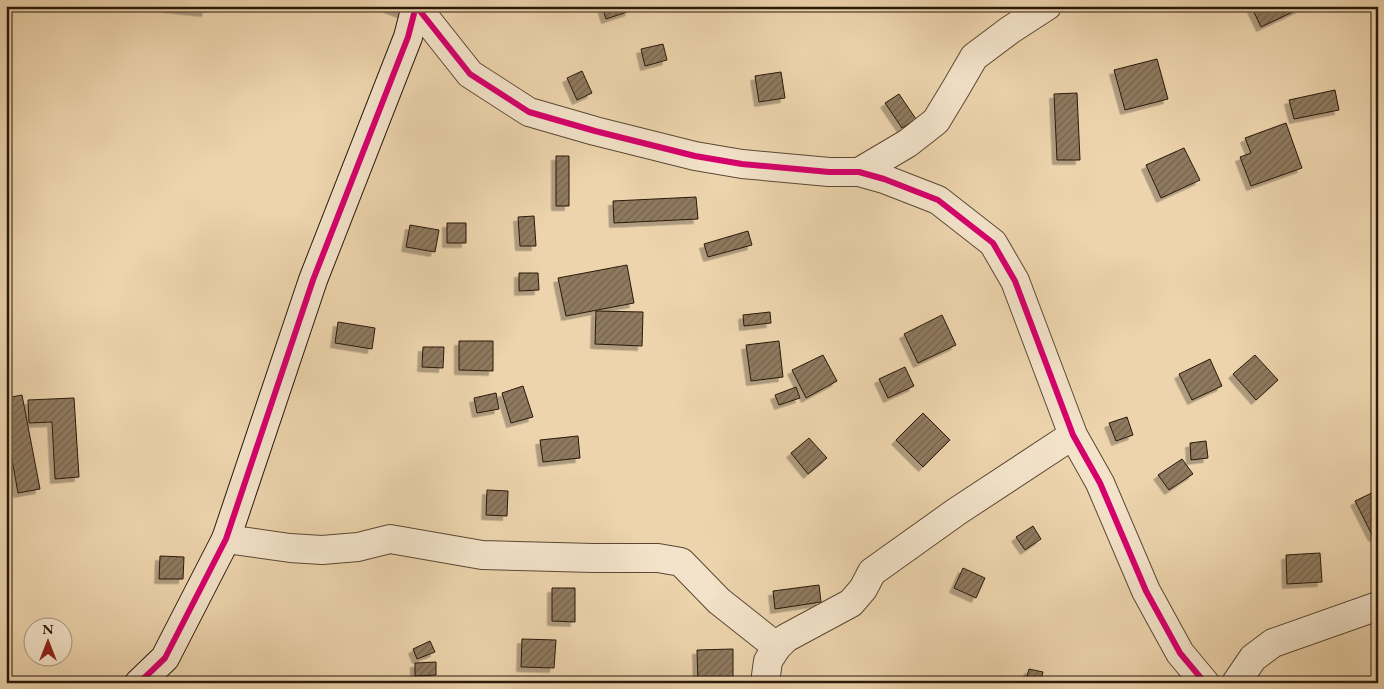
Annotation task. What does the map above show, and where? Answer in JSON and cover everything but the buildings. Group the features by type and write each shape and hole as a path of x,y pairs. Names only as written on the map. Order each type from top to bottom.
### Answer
{"street":[{"path":"416,6 470,74 529,112 695,156 742,164 800,170 859,172 884,179 938,200 993,243 1015,281 1073,434 1100,483 1146,591 1180,652 1205,683"},
{"path":"140,683 165,658 226,539 313,280 408,37 416,6"},
{"path":"859,172 908,143 936,121 974,57 1010,30 1047,6"},
{"path":"765,683 768,661 777,647 786,638 851,603 863,589 872,572 956,512 1073,434"},
{"path":"226,539 290,548 322,550 358,547 390,539 482,555 658,558 681,562 718,601 777,647"},
{"path":"1236,683 1253,658 1273,643 1378,606"}],"cycle path":[{"path":"416,6 470,74 529,112 695,156 742,164 829,172 859,172 884,179 938,200 993,243 1015,281 1073,435 1100,483 1146,591 1180,653 1205,683"},
{"path":"139,683 165,658 226,539 313,280 408,37 416,6"}]}
